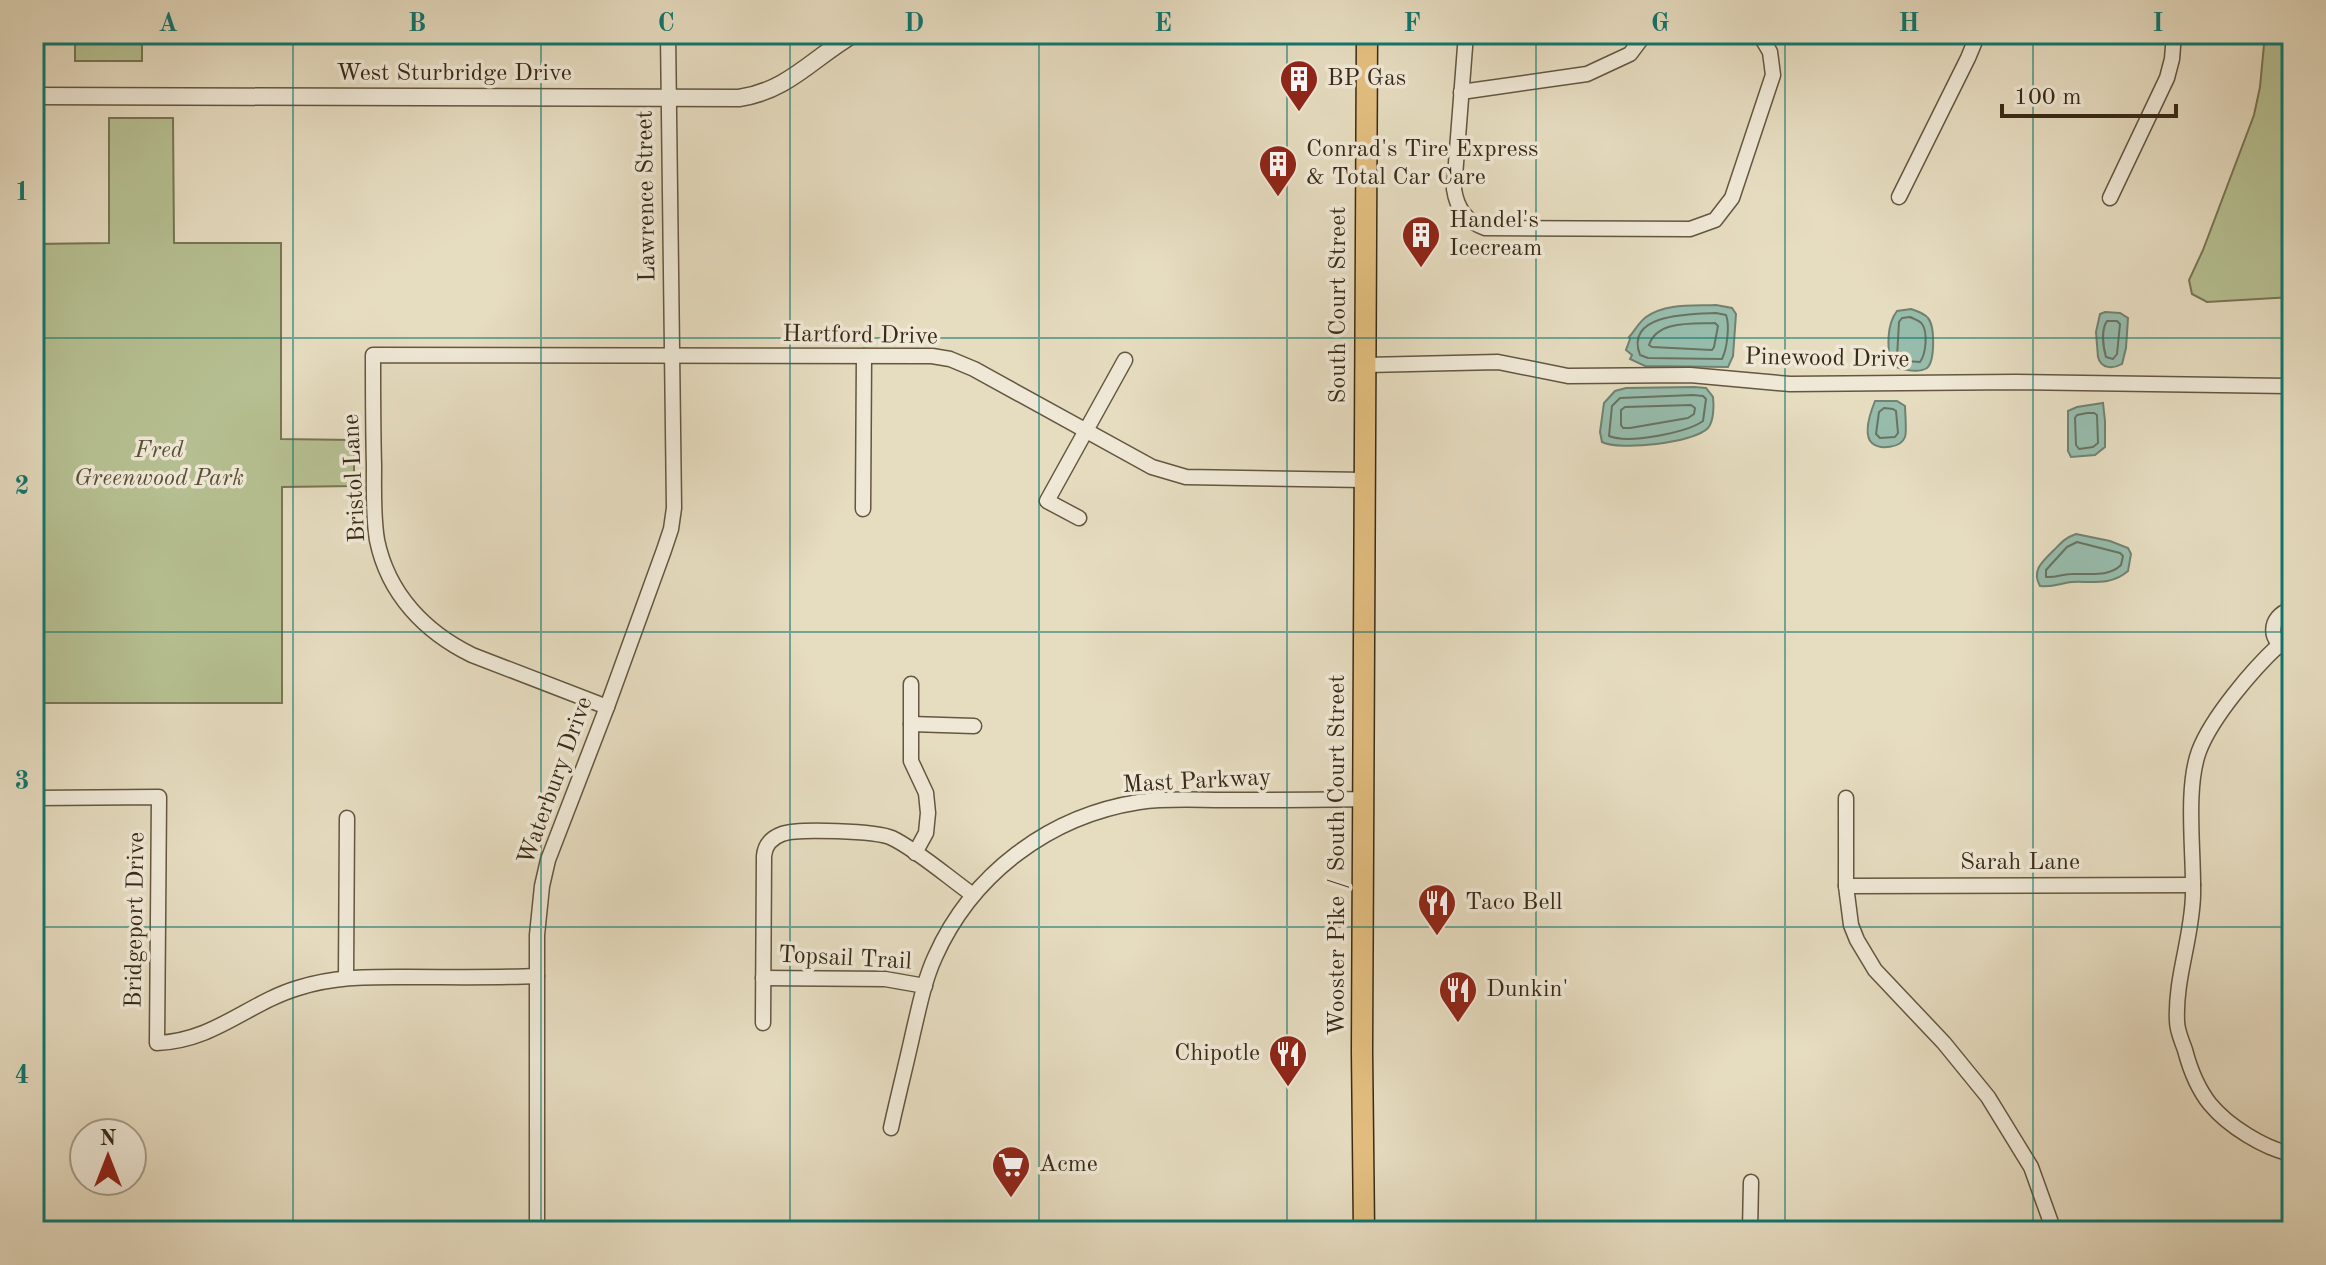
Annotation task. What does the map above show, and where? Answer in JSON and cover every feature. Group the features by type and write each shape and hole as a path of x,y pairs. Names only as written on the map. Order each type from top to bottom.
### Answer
{"main road":[{"name":"South Court Street","path":"1365,480 1367,34"},
{"name":"Wooster Pike / South Court Street","path":"1364,1231 1365,480"}],"street":[{"name":"Lawrence Street","path":"668,34 670,357"},
{"name":"West Sturbridge Drive","path":"34,96 739,98 788,82 854,34"},
{"path":"1466,34 1455,170 1455,199 1466,218 1485,228 1690,229 1715,220 1732,198 1764,103 1773,75 1770,52 1755,34"},
{"path":"1461,92 1587,74 1630,54 1645,34"},
{"path":"1899,197 1978,34"},
{"path":"2110,198 2167,78 2174,34"},
{"name":"Hartford Drive","path":"373,355 932,356 950,359 974,369 1152,467 1186,477 1365,480"},
{"name":"Bristol Lane","path":"373,355 375,518 383,562 404,601 418,618 452,645 607,707"},
{"path":"863,509 864,356"},
{"name":"Waterbury Drive","path":"537,1231 538,912 548,860 671,529 674,508 670,357"},
{"path":"1079,518 1047,501 1125,360"},
{"name":"Pinewood Drive","path":"1366,365 1498,362 1568,376 1690,375 1790,384 2016,382 2291,385"},
{"path":"2292,609 2281,613 2274,625 2275,639 2286,648 2262,662 2217,720 2201,746 2192,771 2192,919 2179,974 2176,1024 2191,1072 2211,1105 2242,1132 2292,1154"},
{"path":"911,684 911,761 926,793 928,813 926,833 915,853"},
{"path":"911,724 974,726"},
{"name":"Bridgeport Drive","path":"34,798 159,797 157,1043 197,1035 230,1022 281,994 346,977"},
{"path":"1846,798 1846,886 1851,925 1864,955 1988,1097 2031,1167 2054,1231"},
{"name":"Mast Parkway","path":"891,1128 925,986 947,934 973,895 1010,858 1031,843 1071,822 1110,808 1139,802 1364,799"},
{"path":"347,818 346,977 537,976"},
{"path":"763,1023 764,856 772,839 791,832 872,833 891,837 973,895"},
{"name":"Sarah Lane","path":"1846,886 2193,885"},
{"name":"Topsail Trail","path":"763,978 885,979 925,986"},
{"path":"1750,1231 1751,1182"},
{"path":"82,1231 537,1231"},
{"path":"742,1231 858,1231"}],"green space":[{"path":"75,34 142,34 142,61 75,61"},
{"path":"2265,34 2292,34 2292,297 2207,302 2192,294 2189,280 2254,115"},
{"name":"Fred Greenwood Park","path":"109,118 173,118 174,243 281,243 281,439 354,440 354,486 282,487 282,703 34,703 34,244 109,243"}],"water":[{"path":"1716,305 1732,308 1736,314 1733,356 1728,367 1645,366 1630,359 1632,355 1626,350 1629,337 1646,317 1671,307"},
{"path":"1911,309 1928,318 1933,335 1930,364 1918,371 1890,364 1888,343 1893,317 1897,311"},
{"path":"2120,313 2128,318 2122,364 2115,367 2105,366 2098,357 2096,332 2100,314"},
{"path":"1626,388 1706,388 1713,397 1711,421 1708,428 1700,433 1656,444 1624,446 1602,442 1600,432 1604,403 1615,391"},
{"path":"1875,401 1897,401 1905,406 1906,434 1899,444 1880,447 1869,439 1868,422"},
{"path":"2103,403 2105,447 2095,455 2071,457 2068,451 2068,411"},
{"path":"2076,534 2128,548 2131,554 2128,571 2108,581 2040,586 2037,575 2040,566 2062,542"}],"place":[{"name":"BP Gas","path":"1299,113"},
{"name":"Conrad's Tire Express & Total Car Care","path":"1278,198"},
{"name":"Handel's Icecream","path":"1421,269"},
{"name":"Taco Bell","path":"1437,937"},
{"name":"Dunkin'","path":"1458,1024"},
{"name":"Chipotle","path":"1288,1088"},
{"name":"Acme","path":"1011,1199"}]}
